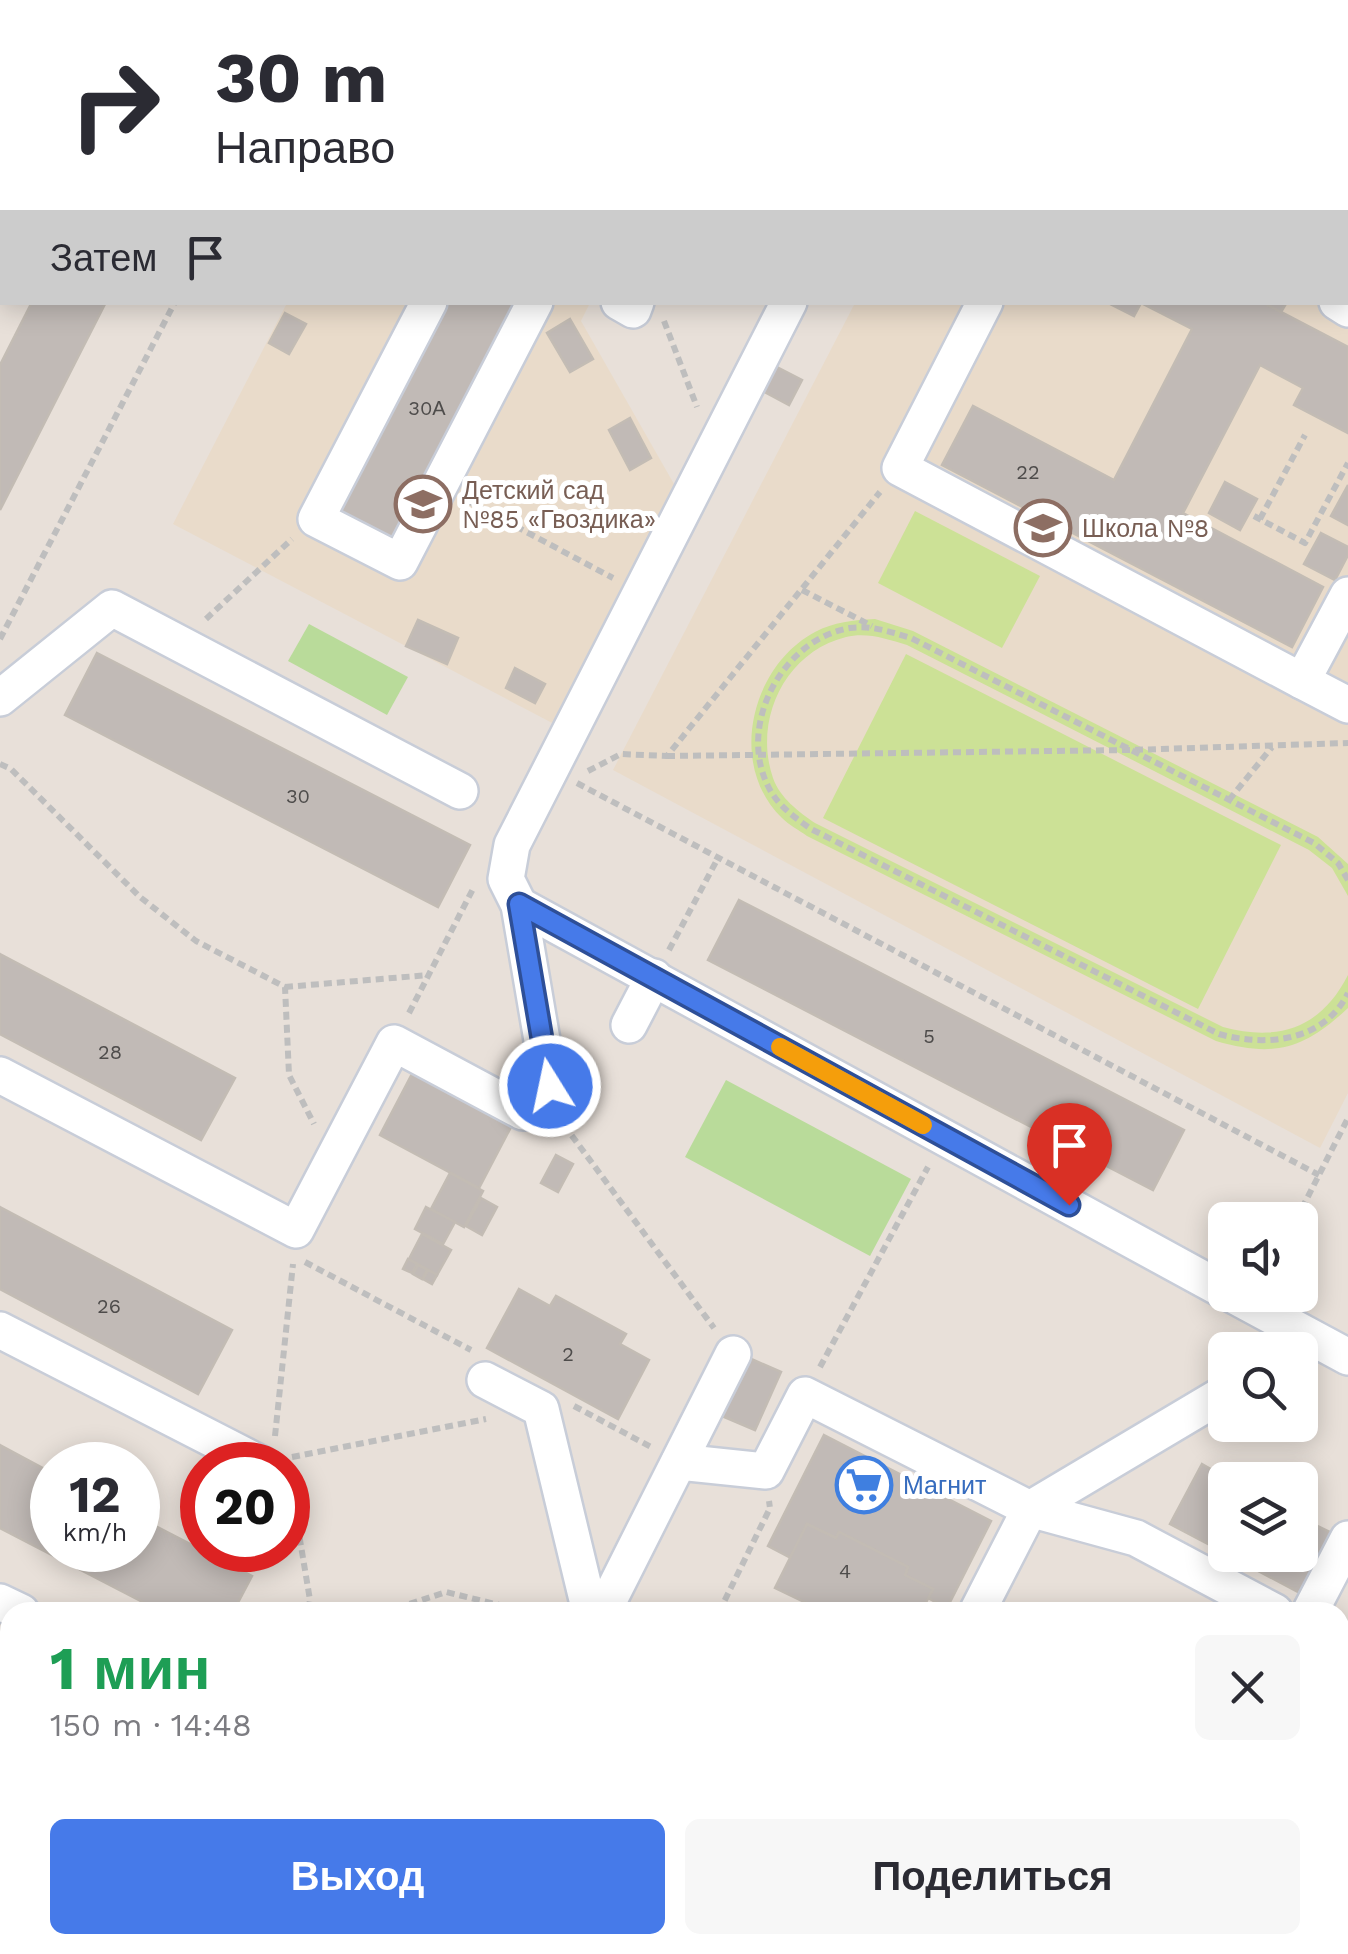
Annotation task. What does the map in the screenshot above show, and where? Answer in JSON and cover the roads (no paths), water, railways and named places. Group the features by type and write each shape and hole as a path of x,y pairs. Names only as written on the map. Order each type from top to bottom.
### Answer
{"lane":[{"path":"427,305 316,519 400,562 532,305"},
{"path":"0,1075 296,1230 394,1043 524,1112 535,1112 545,1101 550,1086 519,904 506,880 512,845 787,305"},
{"path":"984,305 900,468 1348,705"},
{"path":"1302,680 1348,594"},
{"path":"0,698 112,608 460,791"},
{"path":"519,904 1208,1282"},
{"path":"628,1025 654,978"},
{"path":"1257,1312 1287,1332"},
{"path":"0,1330 239,1442"},
{"path":"1318,1348 1348,1357"},
{"path":"607,1602 733,1354"},
{"path":"486,1380 541,1408 588,1602"},
{"path":"679,1462 766,1471 805,1395 1030,1509 1136,1538 1256,1602"},
{"path":"982,1602 1030,1509 1208,1403"},
{"path":"1315,1602 1348,1539"}],"place":[{"name":"Детский сад №85 «Гвоздика»","path":"423,504"},
{"name":"Школа №8","path":"1043,528"},
{"name":"Магнит","path":"864,1485"}]}
